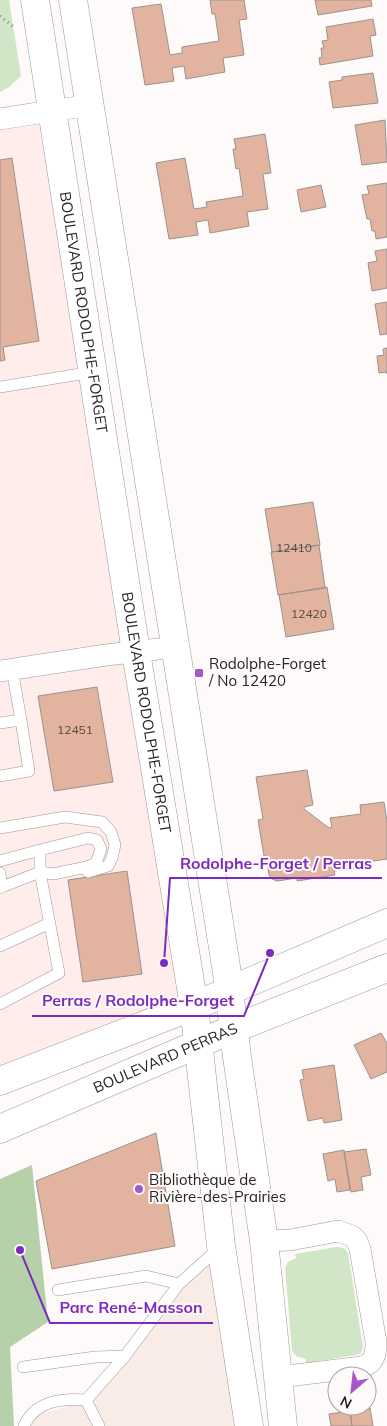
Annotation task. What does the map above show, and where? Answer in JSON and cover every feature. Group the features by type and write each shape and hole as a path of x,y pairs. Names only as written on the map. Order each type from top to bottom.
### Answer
{"street":[{"name":"BOULEVARD RODOLPHE-FORGET","path":"35,0 136,652 194,1006 220,1246 249,1426"},
{"path":"73,0 229,990 264,1242 283,1426"},
{"path":"0,119 90,105"},
{"path":"6,670 176,647"},
{"path":"2,1076 194,1006 387,923"},
{"name":"BOULEVARD PERRAS","path":"0,1129 234,1029 387,968"},
{"path":"264,1242 290,1240 338,1231 352,1236 357,1241 360,1249 376,1342 376,1351 369,1365 279,1377"}],"lane":[{"path":"0,387 93,372"},
{"path":"0,776 29,771 21,720 6,670"},
{"path":"0,723 21,720"},
{"path":"0,828 65,817 102,822 111,832 115,845 108,866 98,870 61,878 53,874 40,872 1,887 0,873"},
{"path":"0,860 88,838 97,840 101,849 96,863 87,867 53,874"},
{"path":"0,1004 59,973 40,872 40,850"},
{"path":"0,946 50,923"},
{"path":"86,1400 125,1356 179,1284 220,1246"},
{"path":"58,1290 146,1276 179,1284"},
{"path":"23,1366 95,1357 125,1356"},
{"path":"24,1426 27,1419 36,1409 48,1402 74,1399 86,1400"},
{"path":"86,1400 100,1426"}],"shaded area":[{"path":"53,110 194,1006 0,1084 0,119"},
{"path":"221,1246 249,1426 24,1426 27,1419 86,1400 179,1284"}],"green space":[{"path":"0,0 9,0 21,76 0,92"},
{"path":"32,1165 48,1322 10,1347 14,1426 0,1426 0,1179"},
{"path":"337,1247 344,1248 348,1253 363,1347 361,1353 356,1355 306,1363 306,1359 296,1356 292,1351 285,1267 288,1262 296,1258 295,1254"}],"building":[{"path":"210,0 244,0 247,19 239,20 244,55 223,58 225,72 186,79 184,66 172,68 174,81 145,85 132,8 161,4 170,55 182,53 182,47 219,41 215,14 212,14"},
{"path":"315,0 371,0 372,6 318,15"},
{"path":"373,19 376,35 370,36 373,56 320,65 319,58 322,57 321,48 324,48 322,41 328,40 326,27"},
{"path":"373,73 378,103 333,108 329,82 342,80 342,77"},
{"path":"385,120 387,162 362,165 355,125"},
{"path":"265,134 271,173 263,174 268,209 247,212 249,226 210,233 208,220 196,222 198,235 169,239 156,163 185,158 194,209 207,207 206,202 243,196 239,168 236,169 233,149 236,149 234,139"},
{"path":"12,158 39,341 3,347 5,360 0,361 0,160"},
{"path":"387,183 387,237 376,239 375,231 372,231 370,219 367,219 362,195 369,194 367,186"},
{"path":"321,185 326,207 301,212 297,190"},
{"path":"387,249 387,288 372,291 368,263 377,261 375,251"},
{"path":"387,302 387,334 380,335 375,304"},
{"path":"387,348 387,372 379,373 377,356 384,355 383,349"},
{"path":"313,502 320,545 272,552 265,509"},
{"path":"319,545 325,588 278,595 271,552"},
{"path":"327,587 334,629 286,637 279,595"},
{"path":"97,687 113,782 54,791 38,696"},
{"path":"307,770 313,805 304,807 304,809 329,828 332,827 330,818 361,814 360,805 384,802 387,821 387,859 367,862 368,866 334,871 335,875 297,881 297,878 277,881 272,879 269,875 266,856 264,856 258,820 263,819 256,777"},
{"path":"127,871 142,974 83,982 68,880"},
{"path":"381,1033 387,1043 387,1072 371,1079 354,1045"},
{"path":"334,1065 342,1120 324,1123 323,1118 308,1121 300,1080 304,1079 302,1070"},
{"path":"156,1133 175,1246 52,1269 36,1181"},
{"path":"366,1149 371,1175 361,1177 363,1190 351,1192 344,1152"},
{"path":"344,1150 350,1190 337,1192 335,1179 328,1181 323,1154"},
{"path":"329,1416 351,1416 352,1426 331,1426"},
{"path":"351,1416 371,1416 373,1426 352,1426"}],"place":[{"name":"Rodolphe-Forget / No 12420","path":"199,673"},
{"name":"Perras / Rodolphe-Forget","path":"270,953"},
{"name":"Rodolphe-Forget / Perras","path":"164,963"},
{"name":"Bibliothèque de Rivière-des-Prairies","path":"139,1189"},
{"name":"Parc René-Masson","path":"20,1250"}]}
